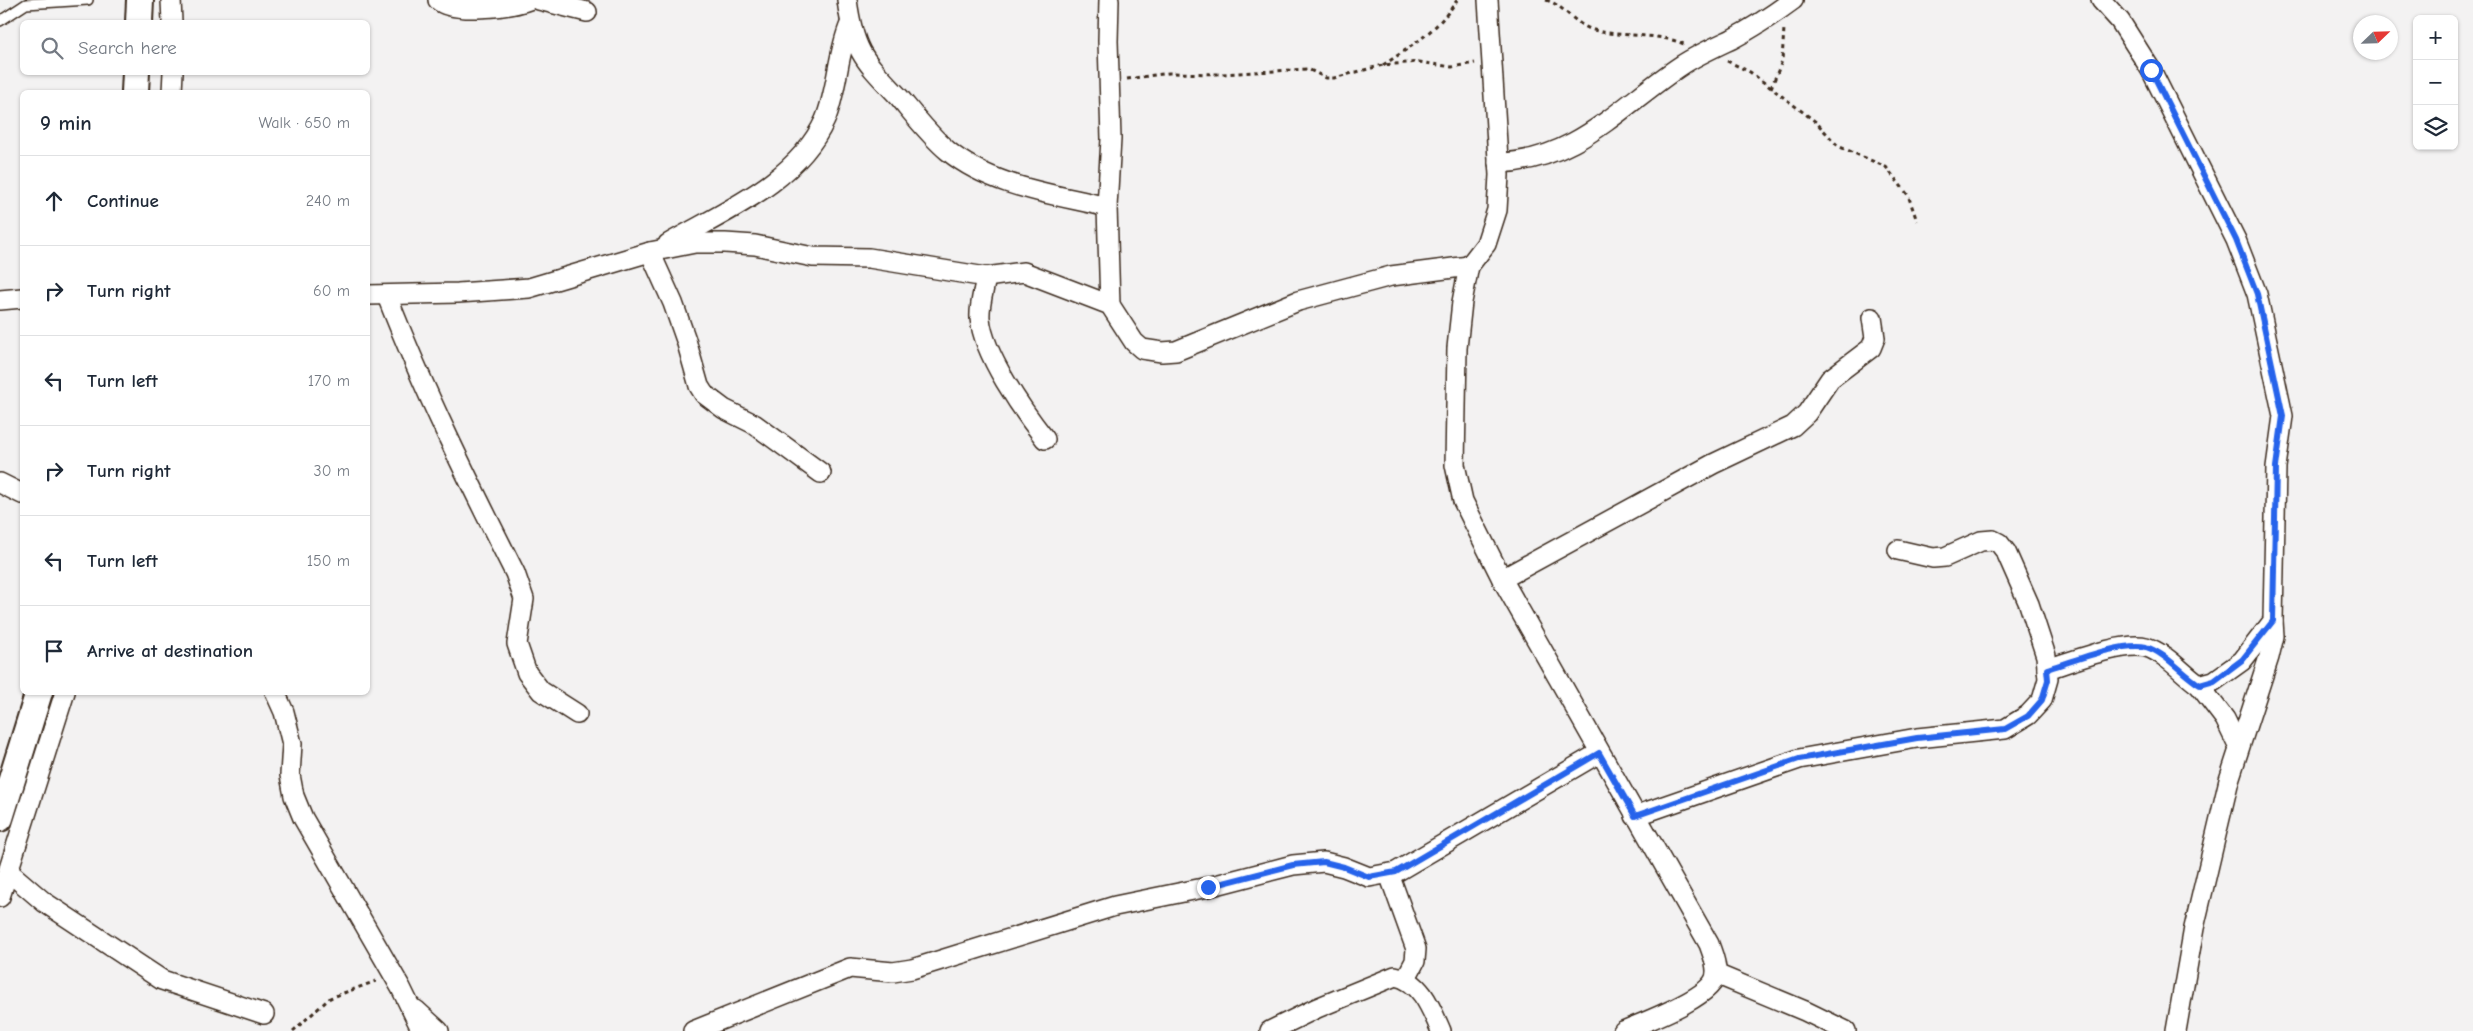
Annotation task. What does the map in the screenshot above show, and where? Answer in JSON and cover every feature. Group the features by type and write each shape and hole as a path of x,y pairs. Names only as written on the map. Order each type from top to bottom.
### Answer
{"main road":[{"path":"139,20 140,0"},
{"path":"135,90 136,75"},
{"path":"0,818 38,695"}],"street":[{"path":"171,0 172,20"},
{"path":"438,0 442,4 467,7 505,7 529,0"},
{"path":"539,0 588,12"},
{"path":"847,0 850,24 857,47 864,59 947,150 970,166 1016,185 1107,207"},
{"path":"1109,0 1111,139 1107,207 1110,305 1134,342 1142,349 1162,352 1176,351 1298,301 1391,276 1468,266"},
{"path":"1488,0 1490,61 1498,163 1497,210 1486,244 1468,266 1462,302 1458,348 1454,465 1463,501 1502,579 1709,944 1715,963 1716,974 1714,983 1705,991 1669,1011 1624,1031"},
{"path":"2101,0 2120,21 2156,78 2236,240 2257,294 2283,416 2276,467 2274,636 2229,780 2194,928 2176,1031"},
{"path":"1498,163 1538,158 1561,149 1592,132 1681,65 1734,38 1787,4"},
{"path":"653,252 774,181 805,150 824,121 836,82 844,39 850,24"},
{"path":"172,90 173,75"},
{"path":"370,295 387,296 529,288 653,252 695,243 755,245 814,257 869,258 986,277 1024,272 1110,305"},
{"path":"653,252 673,302 699,386 704,394 724,409 754,424 822,473"},
{"path":"986,277 980,318 986,342 1028,418 1045,439"},
{"path":"387,296 415,367 441,424 515,573 524,599 517,644 527,673 541,690 577,714"},
{"path":"0,300 20,298"},
{"path":"1502,579 1713,464 1793,426 1807,413 1830,379 1871,348 1875,338 1872,318"},
{"path":"0,483 20,493"},
{"path":"1635,816 1799,759 1917,738 2005,729 2028,716 2042,700 2048,680 2046,656 2029,604 2006,552 1999,543 1993,540 1981,541 1945,557 1934,558 1898,550"},
{"path":"2200,685 2214,681 2242,660 2273,621"},
{"path":"2047,669 2128,646 2146,647 2178,667 2200,685 2225,719 2239,748"},
{"path":"0,897 64,695"},
{"path":"276,695 284,712 292,744 290,775 294,796 300,811 405,995 422,1031"},
{"path":"693,1031 850,968 893,972 912,969 1115,906 1208,887 1293,865 1324,862 1344,867 1369,877 1396,872 1599,753"},
{"path":"9,872 44,902 162,980 264,1014"},
{"path":"1389,874 1416,949 1415,961 1406,978"},
{"path":"1716,974 1805,1011 1846,1031"},
{"path":"1270,1031 1317,1008 1381,980 1395,976 1406,978 1429,1002 1441,1031"},
{"path":"405,995 439,1031"}],"lane":[{"path":"0,21 26,4 88,0"}],"path":[{"path":"1383,65 1425,36 1450,12 1456,0"},
{"path":"1546,0 1557,4 1588,28 1674,39 1750,72 1816,122 1838,146 1886,167 1908,195 1917,221"},
{"path":"1771,88 1782,60 1787,4"},
{"path":"1109,81 1170,73 1221,74 1308,69 1326,78 1334,78 1383,65 1419,62 1452,67 1490,61"},
{"path":"293,1031 330,998 374,981 405,995"}],"route":[{"path":"1208,887 1293,865 1324,862 1344,867 1369,877 1383,876 1396,872 1599,753 1635,816 1799,759 1917,738 2005,729 2028,716 2042,700 2048,680 2047,669 2128,646 2146,647 2178,667 2200,685 2214,681 2231,670 2242,660 2273,621 2276,467 2282,436 2283,416 2257,294 2236,240 2151,70"}]}
